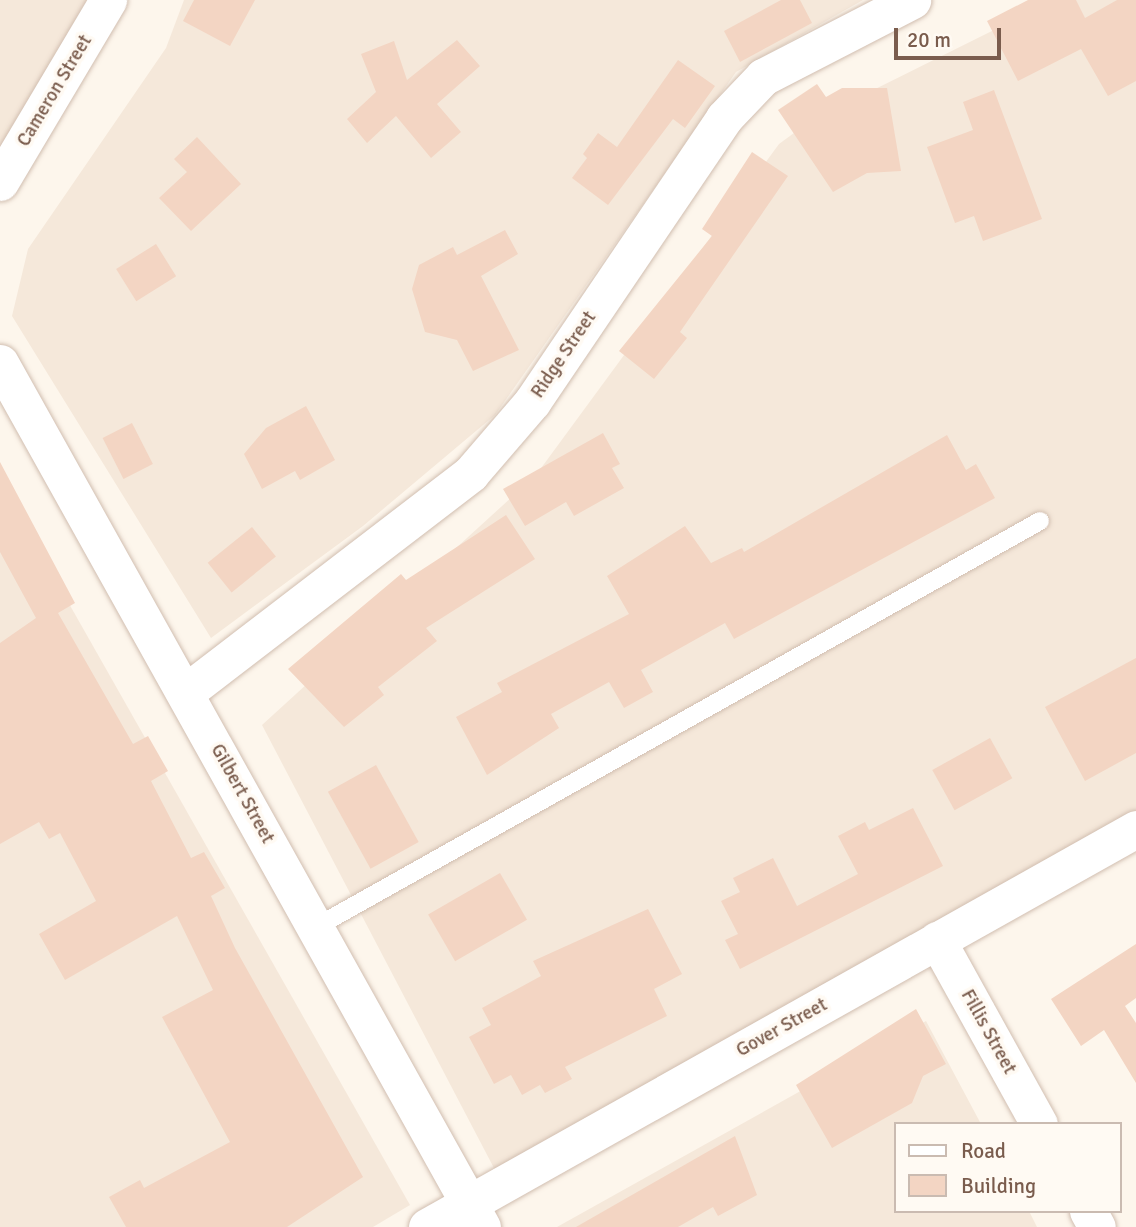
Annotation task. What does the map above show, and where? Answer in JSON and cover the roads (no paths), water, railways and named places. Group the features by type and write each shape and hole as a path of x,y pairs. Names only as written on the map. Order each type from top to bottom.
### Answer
{"street":[{"name":"Cameron Street","path":"0,182 108,0"},
{"name":"Ridge Street","path":"186,692 471,473 532,402 724,118 763,77 912,0"},
{"name":"Gilbert Street","path":"0,363 186,692 475,1215"},
{"name":"Gover Street","path":"427,1227 475,1215 937,940 1136,829"},
{"name":"Fillis Street","path":"937,940 1038,1122"}],"lane":[{"path":"316,927 1040,521"}]}
